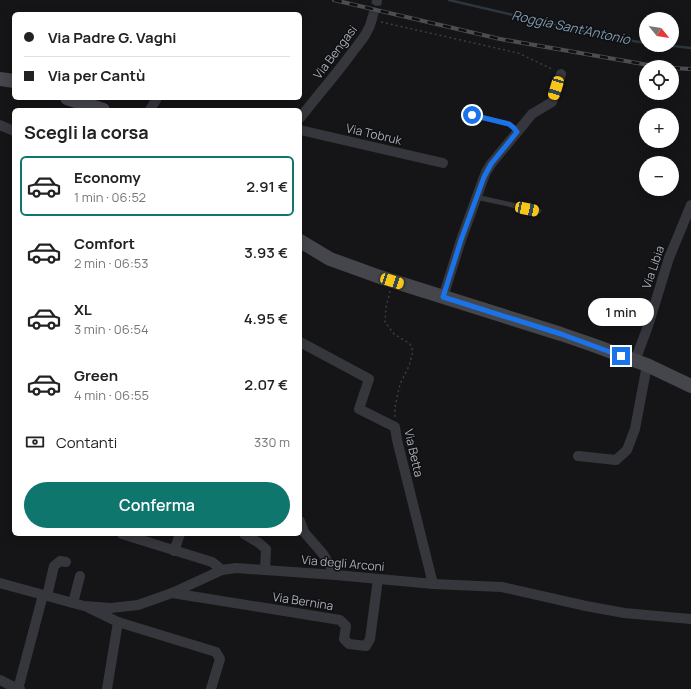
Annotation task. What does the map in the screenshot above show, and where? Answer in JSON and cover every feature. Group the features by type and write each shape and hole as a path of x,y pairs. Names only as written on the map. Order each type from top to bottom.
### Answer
{"street":[{"name":"Via Bengasi","path":"302,116 363,38 372,20"},
{"path":"443,297 461,240 486,172 532,114 552,102 561,74"},
{"path":"0,79 12,81"},
{"path":"73,100 97,108"},
{"path":"0,125 12,130"},
{"name":"Via Tobruk","path":"302,130 443,163"},
{"name":"Via Libia","path":"578,456 616,460 627,450 635,429 641,363 650,319 669,258 691,205"},
{"path":"302,242 330,259 392,281 561,334 641,363 691,386"},
{"name":"Via Betta","path":"302,343 369,379 360,409 395,427 432,584"},
{"path":"302,526 304,532 323,554 336,576"},
{"path":"128,536 212,562 222,570"},
{"path":"174,550 179,536"},
{"path":"247,536 266,549 265,570"},
{"path":"0,680 19,689 54,566 60,561 66,562"},
{"name":"Via degli Arconi","path":"0,583 84,606 111,608 138,605 172,593 222,570 236,568 432,584 502,587 624,613 691,619"},
{"path":"73,603 80,576"},
{"name":"Via Bernina","path":"172,593 340,620 346,626 344,639 349,644 366,646 370,639 378,579"},
{"path":"84,606 118,622 216,652 220,659 211,689"},
{"path":"107,689 118,622"}],"lane":[{"path":"472,115 509,124 517,132"},
{"path":"476,197 539,211"}],"path":[{"path":"372,20 518,53 561,74"},
{"path":"392,281 386,308 385,322 394,334 410,344 413,351 409,366 400,384 395,407 395,427"}],"waterway":[{"name":"Roggia Sant'Antonio","path":"449,0 607,37 639,42"},
{"name":"Roggia Sant'Antonio","path":"679,47 691,48"}],"tunnel":[{"path":"372,19 377,1"}],"railway":[{"path":"334,0 500,39 639,63"},
{"path":"679,68 691,69"}],"route":[{"path":"472,115 509,124 517,132 491,164 484,177 461,240 443,297 561,334 621,356"}]}
